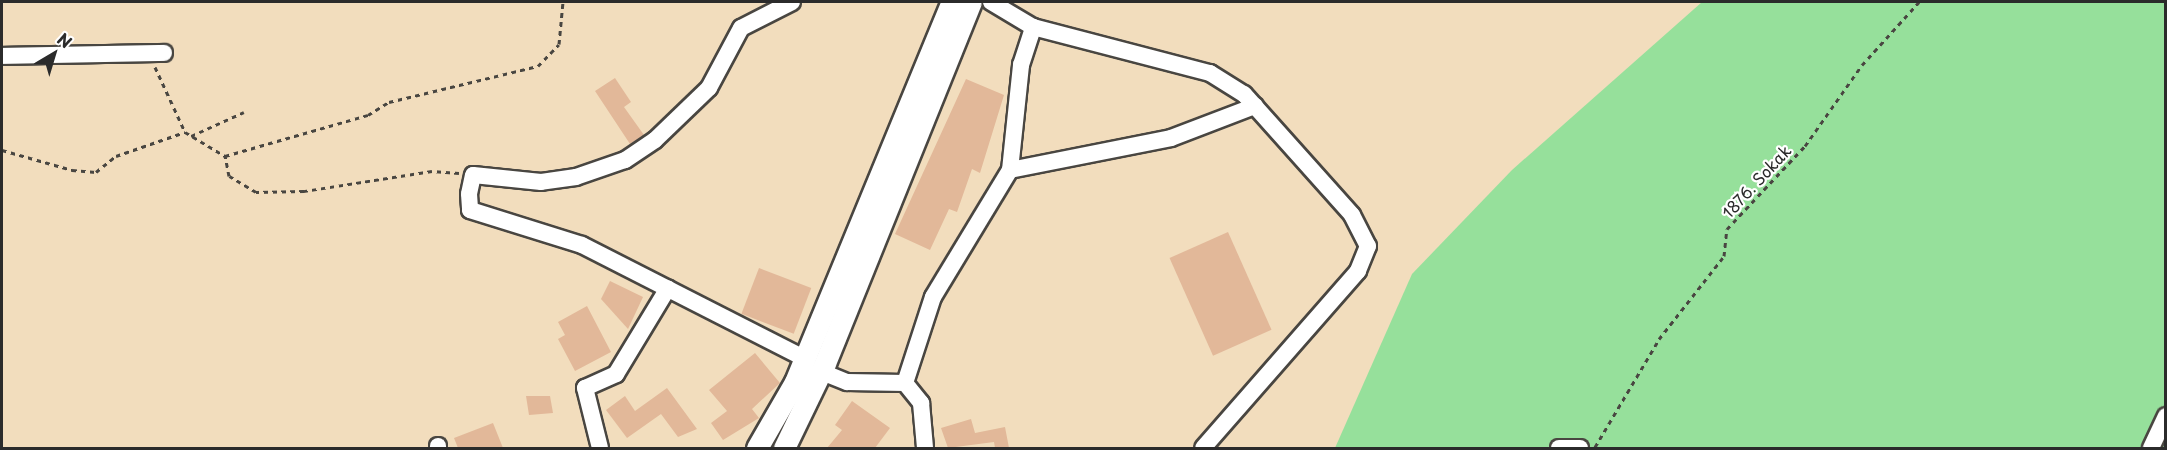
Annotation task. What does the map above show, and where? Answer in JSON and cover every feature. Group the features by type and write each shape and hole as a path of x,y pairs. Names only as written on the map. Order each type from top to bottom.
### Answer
{"street":[{"path":"792,2 741,28 709,88 655,140 626,160 576,177 541,182 473,175 470,210 544,230 668,288 804,358"},
{"path":"757,448 804,358 952,2"},
{"path":"784,448 822,372 971,2"},
{"path":"991,2 1033,27 1210,73 1255,106 1352,215 1368,246 1358,271 1203,448"},
{"path":"905,383 933,297 1010,170 1022,65 1033,27"},
{"path":"2,56 164,53"},
{"path":"1010,170 1171,138 1255,106"},
{"path":"600,448 585,388 616,374 668,288"},
{"path":"822,372 847,382 905,383"},
{"path":"905,383 921,403 925,448"},
{"path":"2151,448 2166,417"},
{"path":"1559,448 1580,448"}],"path":[{"path":"164,53 155,67 185,132 225,156 368,115 389,102 538,66 560,44 563,2"},
{"name":"1876. Sokak","path":"1594,448 1659,339 1724,256 1726,229 1805,146 1863,65 1919,2"},
{"path":"191,136 244,112"},
{"path":"2,150 96,172 116,156 185,132"},
{"path":"225,156 229,176 256,192 304,191 432,171 473,175"}],"green space":[{"path":"1702,2 2165,2 2165,448 1335,448 1412,274 1512,170"}],"building":[{"path":"615,78 631,102 624,107 644,135 630,144 595,91"},
{"path":"966,79 1004,95 980,173 972,169 957,212 949,209 930,250 895,234"},
{"path":"1228,232 1272,330 1213,356 1170,258"},
{"path":"759,268 811,288 794,334 741,314"},
{"path":"610,281 643,297 628,329 601,299"},
{"path":"587,306 611,352 575,371 558,339 565,335 558,322"},
{"path":"755,353 780,383 752,409 759,418 723,440 711,423 727,411 709,390"},
{"path":"667,388 697,429 678,437 661,414 627,438 606,410 625,396 635,411"},
{"path":"526,396 550,396 553,413 529,415"},
{"path":"852,401 890,428 875,448 827,448 842,430 835,425"},
{"path":"971,419 975,433 1005,427 1009,448 995,448 994,442 948,448 941,428"},
{"path":"493,423 503,448 458,448 454,438"}]}
